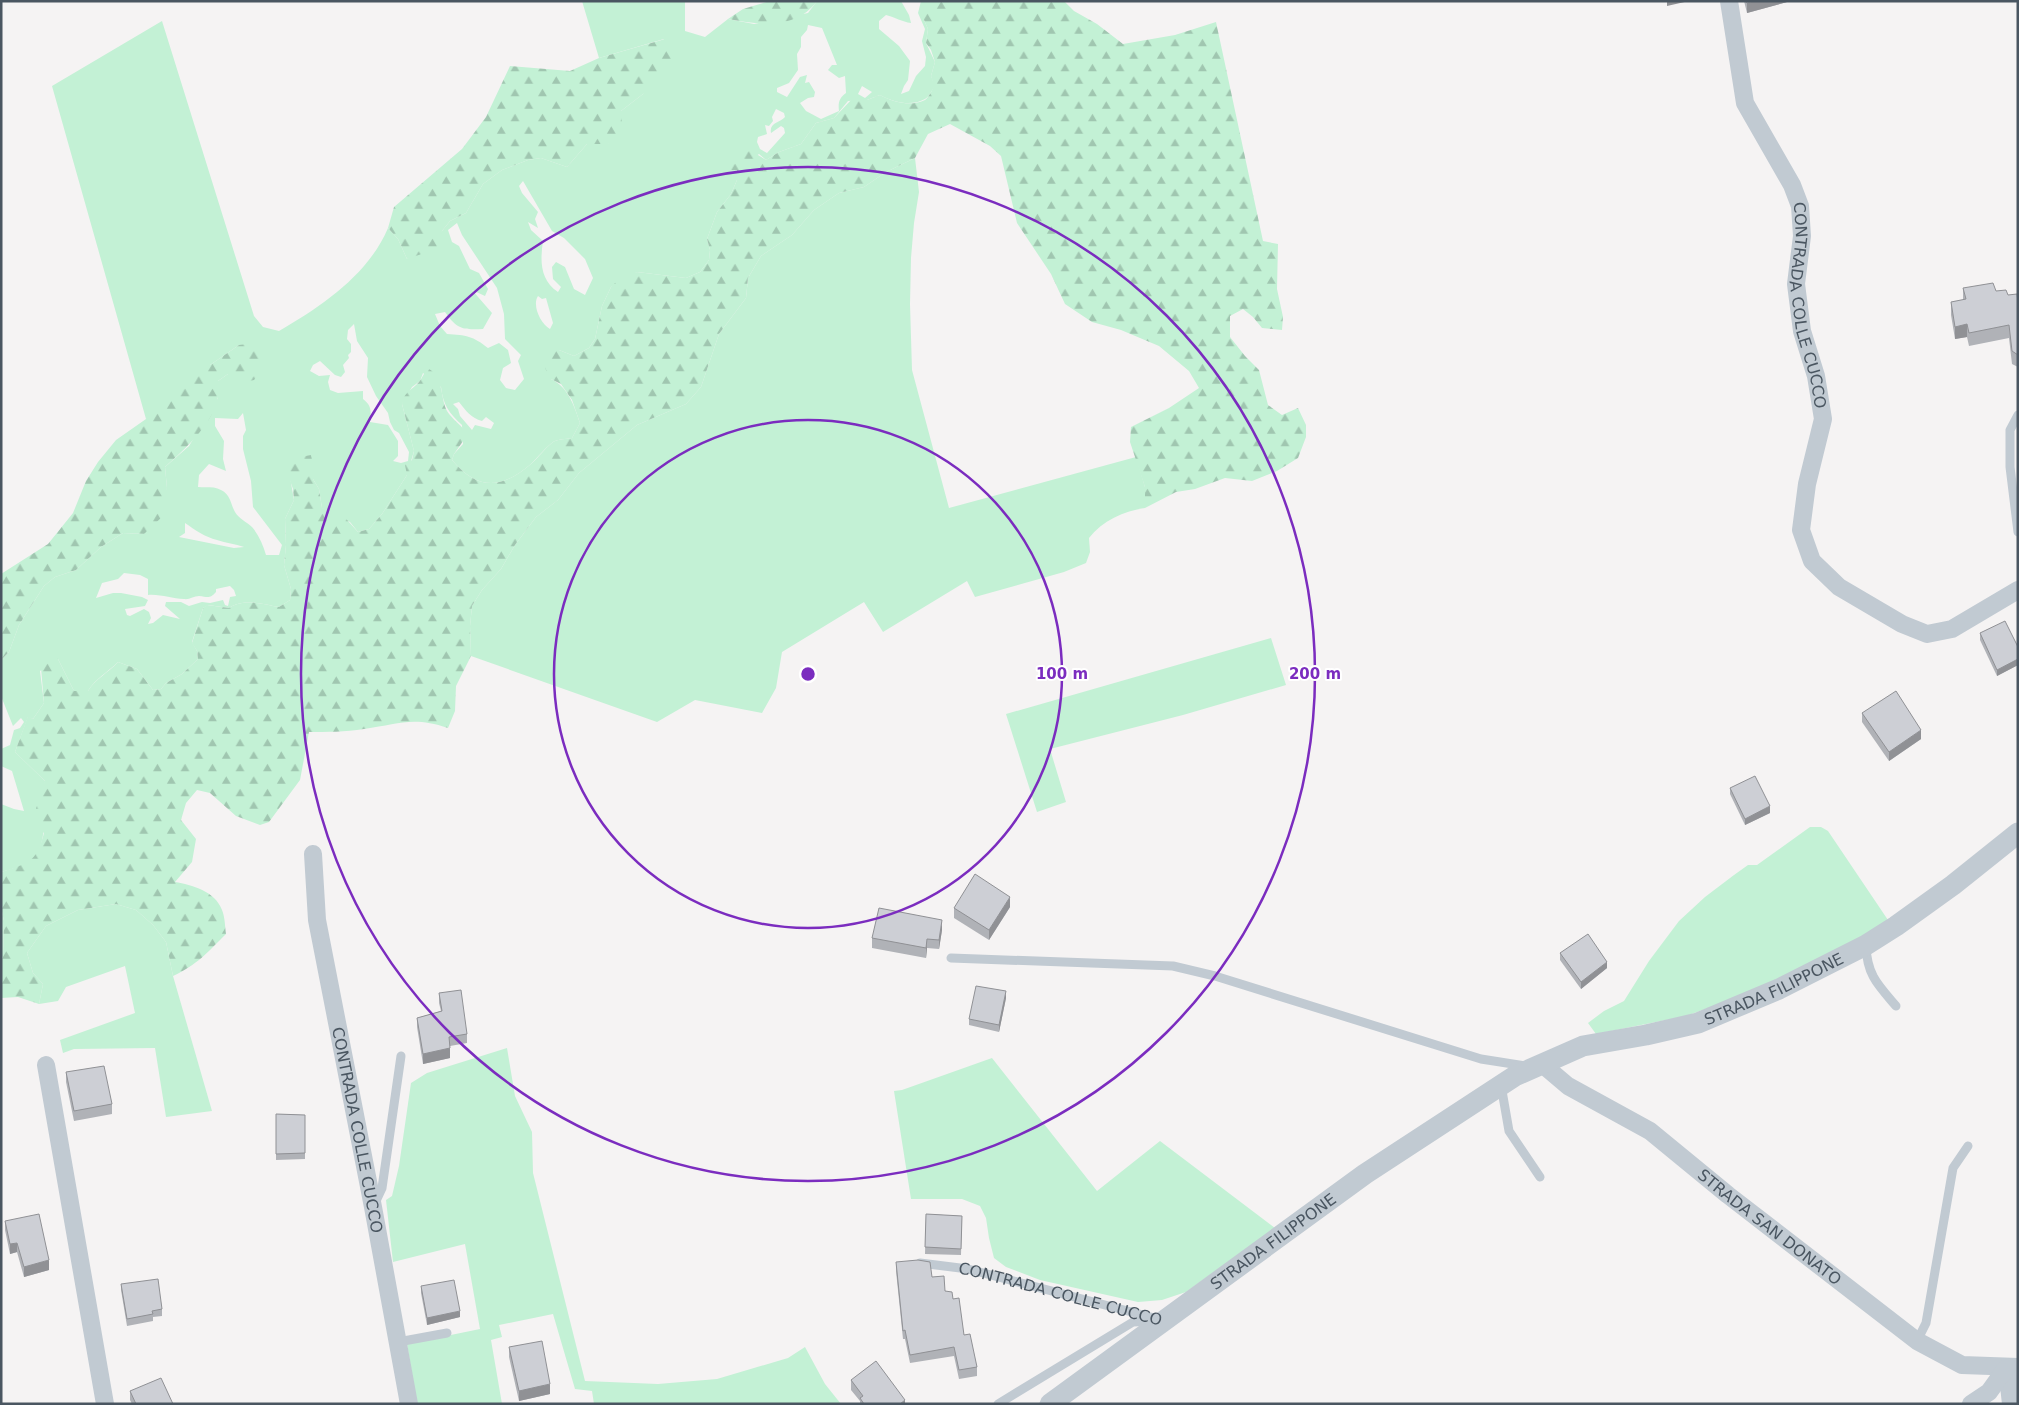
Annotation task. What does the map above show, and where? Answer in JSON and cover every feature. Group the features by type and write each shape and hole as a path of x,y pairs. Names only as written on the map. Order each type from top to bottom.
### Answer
{"street":[{"name":"CONTRADA COLLE CUCCO","path":"1729,1 1745,103 1792,185 1800,206 1802,236 1796,284 1802,331 1816,376 1822,419 1807,484 1800,530 1812,562 1839,587 1902,624 1927,634 1952,628 2018,590"},
{"name":"STRADA FILIPPONE","path":"1050,1404 1365,1174 1501,1085 1539,1065 1582,1046 1646,1035 1698,1023 1779,989 1866,945 1954,885 2018,834"},
{"name":"CONTRADA COLLE CUCCO","path":"313,854 317,920 409,1404"},
{"name":"STRADA SAN DONATO","path":"1539,1065 1568,1086 1650,1131 1728,1195 1917,1341 1962,1365 2012,1367"},
{"path":"46,1066 105,1404"},
{"path":"1972,1404 1990,1392 2012,1367"},
{"path":"2011,1404 2012,1367"}],"lane":[{"path":"2018,415 2010,430 2010,467 2018,532"},
{"path":"1866,945 1867,962 1877,985 1896,1006"},
{"path":"951,958 1173,966 1215,976 1481,1059 1539,1065"},
{"path":"373,1207 382,1188 401,1056"},
{"path":"1501,1085 1509,1131 1540,1177"},
{"path":"1917,1341 1926,1323 1953,1168 1968,1146"},
{"name":"CONTRADA COLLE CUCCO","path":"919,1263 968,1270 1163,1320"},
{"name":"CONTRADA COLLE CUCCO","path":"998,1404 1133,1322 1163,1320"},
{"path":"398,1342 447,1333"}],"green space":[{"path":"582,1 685,1 685,31 705,37 728,19 754,24 808,13 817,1 901,1 911,23 886,15 879,21 879,29 899,46 910,61 908,80 901,94 909,91 916,76 925,66 926,57 922,41 925,29 918,13 921,1 924,1 924,20 928,29 926,43 935,62 931,76 935,86 926,98 914,103 891,100 880,95 867,100 848,101 834,118 816,123 801,144 779,152 766,160 759,154 737,170 737,180 731,194 717,212 707,239 710,250 709,260 700,272 686,278 637,272 611,287 602,306 595,339 589,348 574,356 559,350 551,379 557,382 566,392 573,403 580,423 572,438 553,442 520,472 500,482 490,483 471,477 452,460 454,454 463,444 462,425 447,408 441,387 423,373 420,381 412,387 402,404 414,451 407,475 382,514 369,529 358,532 350,522 322,508 319,489 313,479 313,465 290,477 294,500 285,519 286,545 284,565 291,589 290,600 279,607 247,602 229,608 208,605 203,608 192,642 197,651 198,659 182,674 166,683 161,689 153,690 137,669 118,662 98,679 88,691 74,691 58,659 40,671 44,703 33,719 28,717 15,752 45,781 45,812 41,846 37,855 28,864 1,872 1,804 24,811 12,771 1,766 1,749 10,745 14,730 20,728 24,722 21,718 13,726 1,696 1,660 9,652 19,625 44,586 55,577 76,570 101,547 123,533 144,534 167,488 165,467 189,446 218,398 218,381 228,374 239,345 210,365 146,419 52,86 162,21 254,316 263,327 279,331 327,300 356,275 369,260 388,228 398,239 407,259 442,231 450,221 466,213 483,184 502,170 528,160 541,158 567,167 587,144 608,144 621,111 643,94 664,39 599,58","holes":["808,25 822,28 837,65 832,65 828,70 839,78 845,76 846,93 840,101 839,111 821,119 806,111 800,103 814,97 815,92 809,82 805,83 807,75 800,77 787,97 777,92 777,88 789,83 798,70 797,54 801,47 801,37 807,30","862,86 872,92 865,98 858,94","776,109 784,113 785,117 773,125 771,133 781,126 784,128 785,133 767,153 760,149 757,142 758,137 767,134 765,125 769,126 773,121 772,117","523,181 552,231 564,238 585,259 593,278 585,295 574,289 565,267 556,262 552,267 553,279 561,287 558,292 548,282 542,263 543,241 531,230 528,222 538,228 535,219 538,212 522,193 519,186","457,223 462,235 497,288 504,314 505,339 521,355 518,361 524,379 515,390 506,388 500,380 503,368 511,363 508,350 499,343 488,348 469,337 447,334 440,326 435,314 445,312 453,322 465,329 483,329 492,313 472,290 485,296 488,289 479,273 470,269 459,246 452,242 448,230","538,296 542,299 546,298 553,323 550,329 543,323 537,309 536,300","354,324 357,341 368,358 367,377 376,396 388,413 394,430 399,433 409,452 408,461 401,463 393,461 398,456 398,441 388,425 370,422 370,409 363,399 363,391 338,393 330,390 328,382 330,375 319,376 310,371 313,365 320,361 335,375 341,377 345,372 343,365 351,352 351,344 347,339 348,330","459,402 475,418 482,421 486,417 494,423 491,429 475,425 472,430 460,416 458,409 453,404","243,413 246,430 243,436 243,449 251,481 253,507 282,545 279,555 266,555 257,533 241,519 233,509 229,497 224,492 216,488 198,487 199,475 209,464 226,471 223,459 224,441 215,426 215,418 238,419","185,523 208,537 244,547 234,548 179,537 185,533","124,573 140,575 148,579 148,595 186,599 197,596 209,597 216,592 216,589 230,586 236,596 230,597 228,606 225,605 223,600 210,603 202,602 189,606 181,602 166,602 165,606 180,619 163,615 153,623 148,624 151,618 149,612 144,609 130,616 127,615 125,609 145,606 148,600 121,593 113,593 96,598 102,583 118,579"]},
{"path":"770,1 817,1 799,17 788,21 764,24 728,19 743,9"},
{"path":"924,1 1064,1 1074,11 1097,24 1123,44 1175,35 1216,22 1263,241 1278,244 1277,289 1283,317 1282,330 1262,328 1243,309 1230,316 1230,337 1259,370 1268,405 1282,415 1298,408 1306,425 1306,437 1298,458 1277,471 1252,481 1225,478 1195,489 1176,492 1145,508 1145,487 1130,442 1131,427 1169,408 1199,388 1189,371 1159,346 1121,330 1092,322 1065,304 1051,274 1017,223 1001,156 990,146 950,124 928,134 915,158 886,172 864,187 839,193 814,210 792,235 761,256 748,278 746,298 719,334 701,387 686,404 637,425 579,473 558,500 536,517 515,545 501,569 482,590 472,606 470,626 471,656 456,686 455,711 448,728 425,722 406,722 350,731 309,732 300,780 269,822 260,825 236,816 210,793 197,790 186,803 181,820 196,839 192,862 175,882 202,890 219,903 226,934 208,952 196,963 173,976 166,942 153,925 136,910 116,904 78,910 46,926 27,953 33,973 43,984 39,1004 18,997 1,998 1,959 3,958 4,921 1,907 1,872 25,864 30,860 38,850 44,833 32,821 45,781 15,752 28,716 33,719 44,703 40,656 58,659 74,691 88,691 94,683 118,662 137,669 153,690 161,689 166,683 182,674 198,659 197,651 192,643 203,608 207,605 229,608 247,602 279,607 290,600 291,589 284,565 286,545 285,519 294,500 293,489 285,466 295,458 311,455 313,479 319,489 322,508 339,511 358,532 369,529 382,514 407,475 405,465 412,460 414,451 402,404 406,394 429,369 437,377 447,411 468,434 452,460 471,477 490,483 500,482 510,478 531,464 553,442 572,438 580,423 572,400 561,384 551,379 545,368 545,354 559,350 574,356 589,348 595,339 602,306 611,287 622,276 637,272 686,278 700,272 709,260 710,250 707,239 717,212 731,194 737,180 737,170 731,170 727,166 738,155 750,150 766,160 779,152 801,144 816,123 834,118 853,98 867,100 880,95 896,102 914,103 925,100 934,86 931,76 935,62 931,50 926,43 928,29 924,20"},
{"path":"665,39 677,55 643,94 621,111 623,137 608,144 587,144 567,167 541,158 528,160 502,170 483,184 466,213 450,221 442,231 439,248 407,259 398,239 388,228 394,207 462,149 486,117 510,66 570,71 599,58"},
{"path":"915,158 919,192 911,258 912,370 949,508 1136,457 1145,487 1145,508 1121,514 1100,527 1089,538 1090,552 1086,563 1064,572 975,597 967,581 883,632 864,602 782,652 776,688 762,713 695,700 657,722 471,656 470,626 472,606 482,590 501,569 515,545 536,517 558,500 579,473 637,425 686,404 701,387 719,334 746,298 748,278 761,256 792,235 814,210 839,193 864,187 886,172"},
{"path":"257,343 265,349 267,363 254,380 240,383 228,374 218,381 218,397 210,417 197,435 165,467 167,488 163,516 144,534 123,533 101,547 76,570 55,577 44,586 19,625 9,652 1,660 1,574 48,544 73,513 86,481 98,462 116,440 146,419 148,413 199,364 210,365 239,345"},
{"path":"1271,638 1286,685 1183,715 1050,749 1066,802 1037,812 1006,714"},
{"path":"1810,827 1821,827 1828,831 1890,923 1752,992 1686,1016 1596,1034 1588,1023 1604,1011 1624,1001 1649,961 1679,921 1705,897 1734,875 1748,865 1757,865"},
{"path":"116,904 136,910 153,925 166,942 173,976 212,1111 166,1117 155,1048 74,1049 63,1053 60,1040 135,1013 125,966 66,987 58,1001 39,1004 43,984 33,973 27,953 46,926 78,910"},
{"path":"1,907 4,921 3,958 1,959"},
{"path":"507,1048 515,1096 532,1132 533,1173 585,1381 658,1384 717,1379 788,1358 805,1347 825,1384 841,1404 594,1404 592,1391 575,1389 553,1314 499,1325 502,1337 491,1340 502,1404 417,1404 407,1344 480,1329 465,1244 393,1262 386,1200 392,1196 399,1166 411,1083 427,1073"},
{"path":"992,1058 1097,1191 1160,1141 1275,1228 1186,1292 1162,1300 1138,1302 1040,1280 1006,1267 994,1258 986,1218 980,1206 962,1199 911,1199 894,1091 902,1090"}],"building":[{"path":"1993,283 1996,291 2006,290 2008,295 2017,294 2018,355 2012,351 2009,325 1969,333 1967,324 1955,327 1951,302 1966,299 1963,288"},
{"path":"2005,621 2018,647 2018,659 1997,670 1980,633"},
{"path":"1896,691 1921,730 1889,752 1862,713"},
{"path":"1755,776 1770,806 1745,819 1730,788"},
{"path":"975,874 1010,897 989,930 954,908"},
{"path":"879,908 942,920 939,940 927,939 926,948 872,938"},
{"path":"1588,934 1607,962 1581,982 1560,953"},
{"path":"976,986 1006,991 999,1025 969,1019"},
{"path":"461,990 467,1034 449,1037 450,1048 423,1054 417,1018 442,1011 439,993"},
{"path":"104,1066 112,1104 74,1111 66,1072"},
{"path":"276,1114 305,1115 305,1153 276,1154"},
{"path":"39,1214 49,1260 24,1267 17,1243 10,1244 5,1221"},
{"path":"926,1214 962,1216 961,1249 925,1247"},
{"path":"918,1260 930,1262 932,1277 944,1276 945,1291 952,1292 953,1299 959,1298 964,1335 970,1334 977,1367 959,1370 954,1347 910,1355 905,1330 903,1331 896,1262"},
{"path":"158,1279 162,1309 152,1311 153,1314 127,1319 121,1284"},
{"path":"454,1280 460,1311 427,1318 421,1286"},
{"path":"542,1341 550,1384 519,1391 509,1347"},
{"path":"876,1361 905,1400 900,1404 864,1404 860,1398 863,1396 851,1380"},
{"path":"161,1378 173,1404 136,1404 130,1391"}]}
